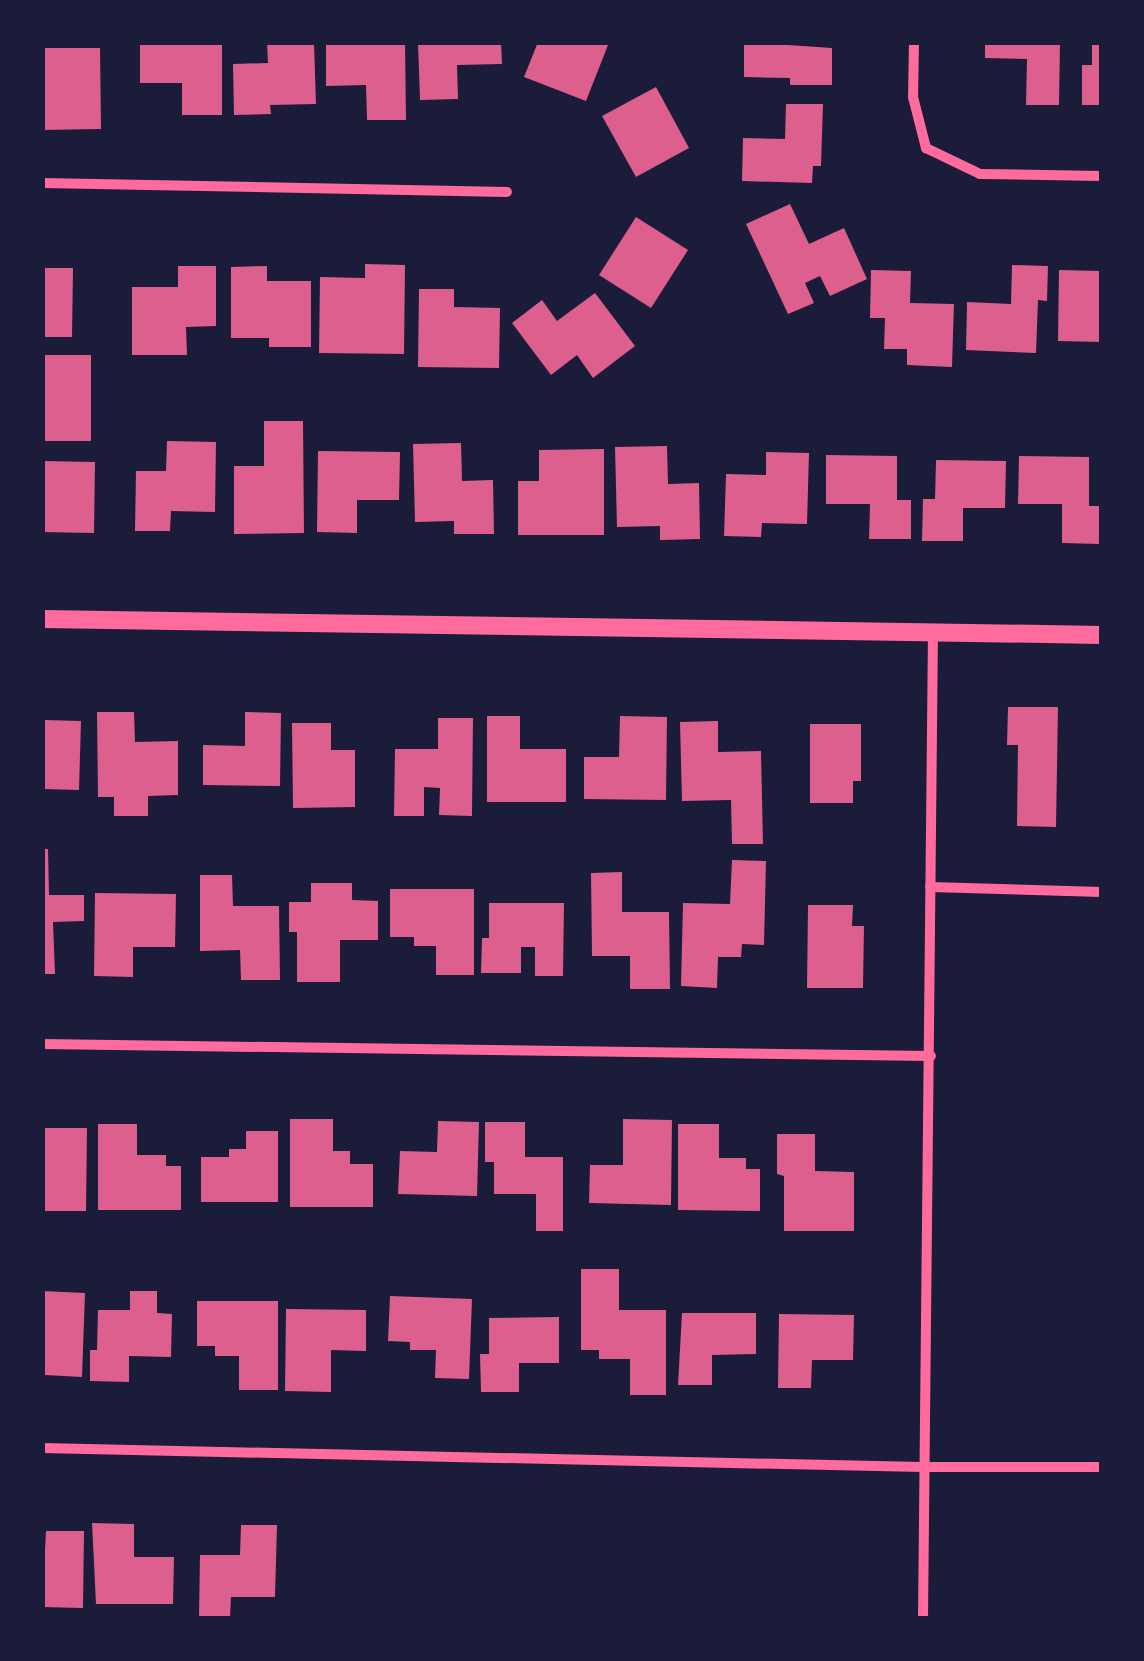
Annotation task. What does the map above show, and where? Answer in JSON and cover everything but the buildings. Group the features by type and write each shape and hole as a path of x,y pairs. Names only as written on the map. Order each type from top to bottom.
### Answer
{"street":[{"path":"914,42 913,97 926,148 980,174 1102,176"},
{"path":"42,183 507,192"},
{"path":"42,619 1102,635"},
{"path":"923,1618 933,633"},
{"path":"930,887 1102,892"},
{"path":"42,1044 931,1056"},
{"path":"42,1448 923,1468 1102,1467"}]}
